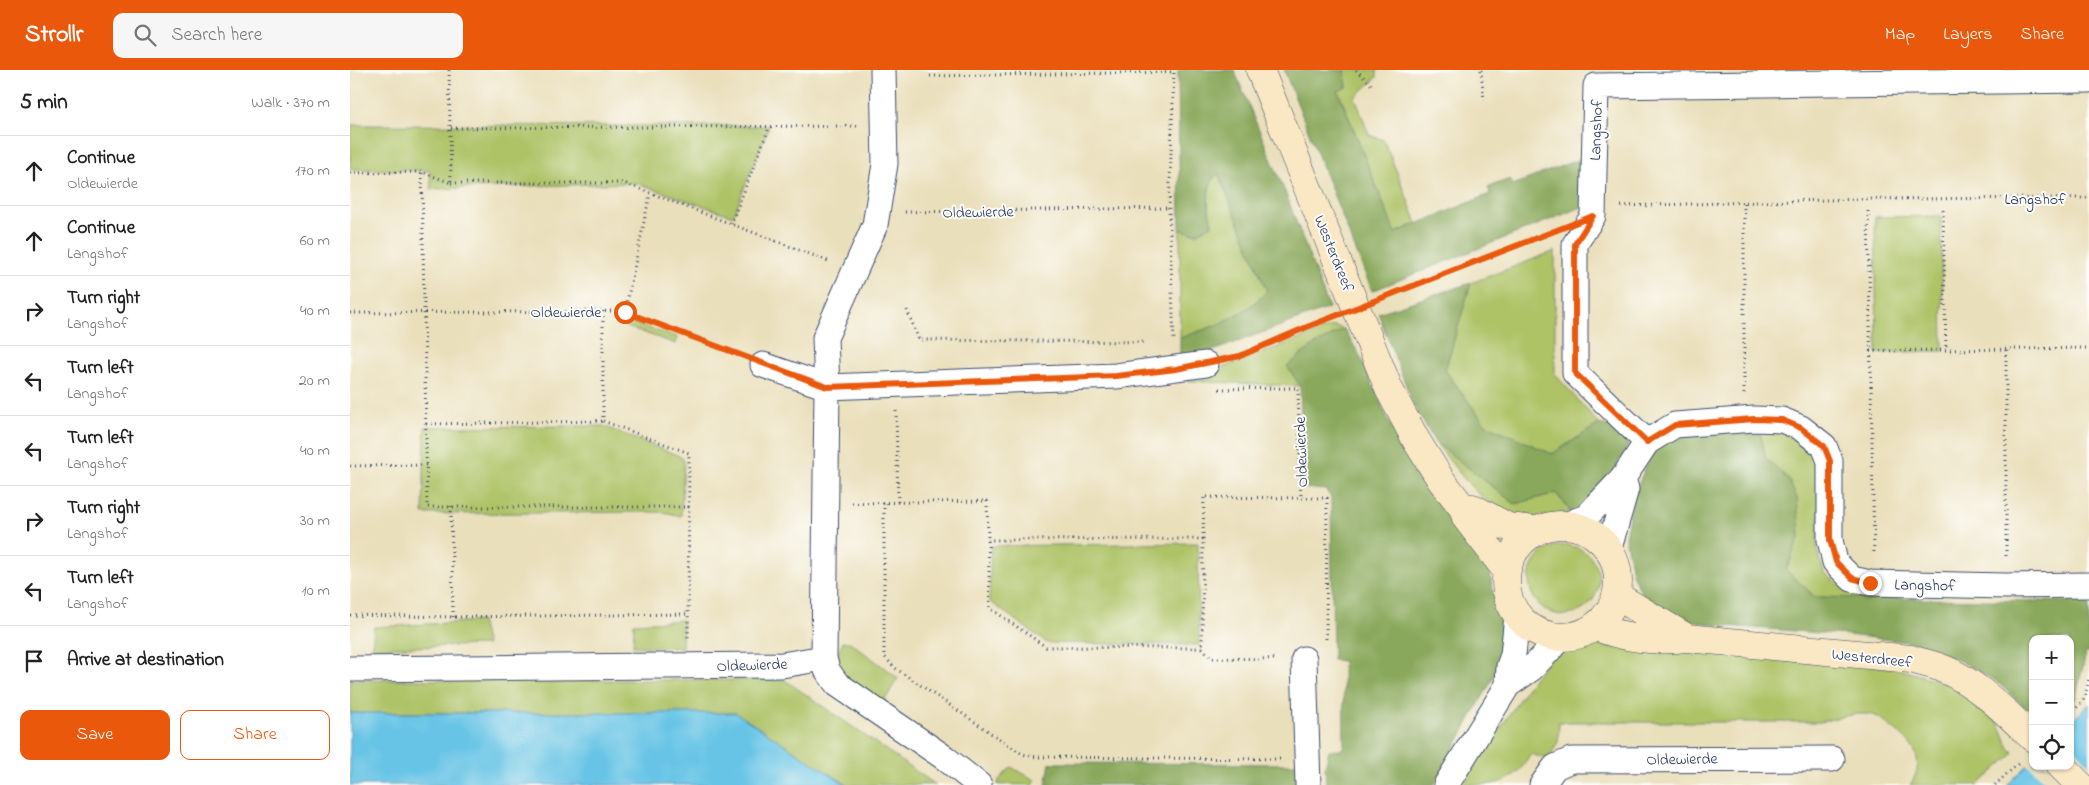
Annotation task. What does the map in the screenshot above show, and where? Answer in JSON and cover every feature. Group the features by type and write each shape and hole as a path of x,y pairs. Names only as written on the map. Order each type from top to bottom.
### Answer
{"main road":[{"name":"Westerdreef","path":"1260,70 1389,388 1416,440 1441,480 1463,508 1466,518 1506,570"},
{"path":"1463,508 1473,508 1508,527 1535,530 1551,525 1568,524 1584,528 1598,536 1609,548 1616,563 1619,580 1616,596 1605,618 1595,626 1571,636 1558,637 1542,634 1528,626 1517,615 1507,594 1506,570 1516,548 1535,530"},
{"name":"Westerdreef","path":"1616,596 1687,638"},
{"name":"Westerdreef","path":"1595,626 1613,634 1675,640 1687,638 1910,659 1941,668 1995,703 2029,743"},
{"path":"2065,770 2080,785"}],"street":[{"path":"883,70 885,164 875,225 853,271 825,338 827,387 824,658 827,670 837,684 945,758 979,785"},
{"name":"Langshof","path":"1593,216 1596,86 2089,80"},
{"path":"1593,216 1575,244 1575,373 1647,442"},
{"path":"763,365 827,387 1116,376 1206,364"},
{"name":"Langshof","path":"1568,524 1586,517 1623,478 1647,442 1675,425 1744,420 1782,420 1801,428 1824,446 1830,461 1830,540 1836,562 1852,578 1874,583 2006,586 2089,585"},
{"path":"1609,548 1626,489 1623,478"},
{"path":"1508,685 1517,615"},
{"path":"1446,785 1508,685 1532,668 1552,647 1558,637"},
{"name":"Oldewierde","path":"350,669 782,665 824,658"},
{"path":"1308,785 1307,759 1315,659"},
{"name":"Oldewierde","path":"1542,785 1555,767 1571,760 1832,759"}],"path":[{"path":"449,70 451,183"},
{"path":"1356,70 1374,87"},
{"path":"1482,70 1484,100"},
{"path":"930,76 1174,72 1170,208 1176,369"},
{"path":"451,128 885,126"},
{"path":"731,224 769,128"},
{"path":"350,173 422,172 451,183 624,183 853,271"},
{"path":"422,172 423,313 428,465 427,507 689,507"},
{"path":"625,312 650,194"},
{"name":"Langshof","path":"1593,216 1615,206 1861,199 2089,198"},
{"path":"1744,202 1744,420"},
{"name":"Oldewierde","path":"877,213 1170,208"},
{"path":"1943,210 1946,350"},
{"path":"1868,211 1874,583"},
{"path":"1379,299 1553,233"},
{"path":"906,310 919,340 1154,342"},
{"path":"603,311 603,421"},
{"name":"Oldewierde","path":"350,313 625,312 763,365"},
{"path":"1206,364 1240,356 1334,316"},
{"path":"1164,342 1174,342"},
{"path":"1870,350 2089,348"},
{"path":"2006,350 2006,586"},
{"path":"896,384 898,503"},
{"name":"Oldewierde","path":"1218,389 1298,388 1301,498 1327,498 1315,659"},
{"path":"426,424 603,421 689,453 688,666"},
{"path":"350,466 428,465"},
{"path":"1202,648 1204,497 1301,498"},
{"path":"826,503 987,501 990,608 1046,647 1202,648 1212,658 1315,659"},
{"path":"884,503 884,656 895,668 1022,754 1036,757 1307,759"},
{"path":"451,506 453,617"},
{"path":"988,540 1203,539"},
{"path":"350,615 453,617 688,614"},
{"path":"2074,711 2084,698 2089,678"},
{"path":"1995,785 2029,743"}],"green space":[{"path":"1178,70 1234,70 1285,192 1329,308 1180,363 1180,338 1227,320 1248,308 1267,291 1218,173 1208,191 1208,204 1212,225 1197,233 1180,230"},
{"path":"1284,70 1344,70 1347,87 1338,91 1395,233 1490,194 1488,187 1510,179 1513,185 1582,158 1587,205 1372,291"},
{"path":"1344,70 1377,70 1377,77 1355,97 1369,135 1384,140 1417,223 1395,233 1338,90 1347,87"},
{"path":"350,125 769,126 733,216 635,183 431,189 430,171 350,169"},
{"path":"1218,172 1267,291 1248,308 1227,320 1180,338 1180,230 1197,233 1212,225 1208,197 1211,185"},
{"path":"1941,216 1943,351 1877,353 1875,217"},
{"path":"1555,251 1555,374 1599,424 1552,454 1485,424 1445,370 1471,283"},
{"path":"1471,283 1445,370 1485,424 1552,454 1599,424 1636,432 1605,487 1571,512 1556,493 1515,504 1435,442 1414,406 1378,313"},
{"path":"626,321 677,337 676,344 624,326"},
{"path":"1334,326 1344,329 1300,355 1300,386 1186,381"},
{"path":"1344,329 1359,354 1389,422 1419,474 1442,508 1488,563 1494,597 1505,622 1501,659 1492,680 1434,785 1326,785 1325,767 1329,750 1341,750 1344,745 1343,661 1333,660 1331,498 1326,490 1304,488 1300,386 1287,366 1313,346"},
{"path":"603,426 682,457 684,463 681,516 663,512 423,514 425,427"},
{"path":"1759,427 1791,432 1817,455 1821,501 1817,548 1824,572 1838,584 1875,599 1815,597 1786,570 1791,560 1788,479 1766,459"},
{"path":"1759,427 1766,459 1788,479 1797,498 1800,536 1786,570 1815,597 2089,602 2089,652 2086,653 2075,700 2074,635 2029,635 2029,711 1996,681 1962,662 1918,643 1848,635 1715,625 1674,617 1644,597 1633,576 1625,537 1633,498 1650,456 1674,435"},
{"path":"1435,442 1515,504 1556,493 1571,512 1524,518 1510,515 1498,509 1468,483"},
{"path":"1198,543 1199,645 1047,643 989,601 991,546"},
{"path":"1564,545 1577,548 1589,555 1596,567 1599,580 1596,593 1589,605 1577,612 1564,615 1551,612 1539,605 1532,593 1529,580 1532,567 1539,555 1551,548"},
{"path":"683,620 682,648 633,646 634,623"},
{"path":"481,621 487,645 372,648 374,627"},
{"path":"1608,639 1685,652 1837,661 1895,668 1950,684 1999,723 2009,748 2014,753 1978,785 1910,785 1917,768 1915,753 1900,734 1876,716 1870,714 1856,714 1819,722 1559,722 1558,742 1549,759 1530,754 1518,772 1503,781 1485,785 1463,785 1534,677 1548,660 1568,650"},
{"path":"843,642 850,642 898,678 882,705 856,686 842,671 838,662 838,652"},
{"path":"350,680 785,680 936,785 847,785 736,713 350,713"},
{"path":"1050,763 1298,764 1298,785 1046,785"},
{"path":"1011,767 1035,780 1034,785 998,785 999,780"}],"water":[{"path":"2089,704 2089,780 2083,785 2007,785 2029,764 2029,770 2074,770 2074,719"},
{"path":"350,713 736,713 847,785 350,785"}],"pier":[{"path":"2074,748 2089,763 2089,783 2086,785 2048,785 2033,770 2074,770"}],"route":[{"path":"625,312 763,365 827,387 1116,376 1176,369 1240,356 1307,327 1593,216 1575,244 1575,373 1615,414 1647,442 1675,425 1754,419 1782,420 1801,428 1824,446 1830,461 1830,540 1836,562 1852,578 1870,583"}]}
